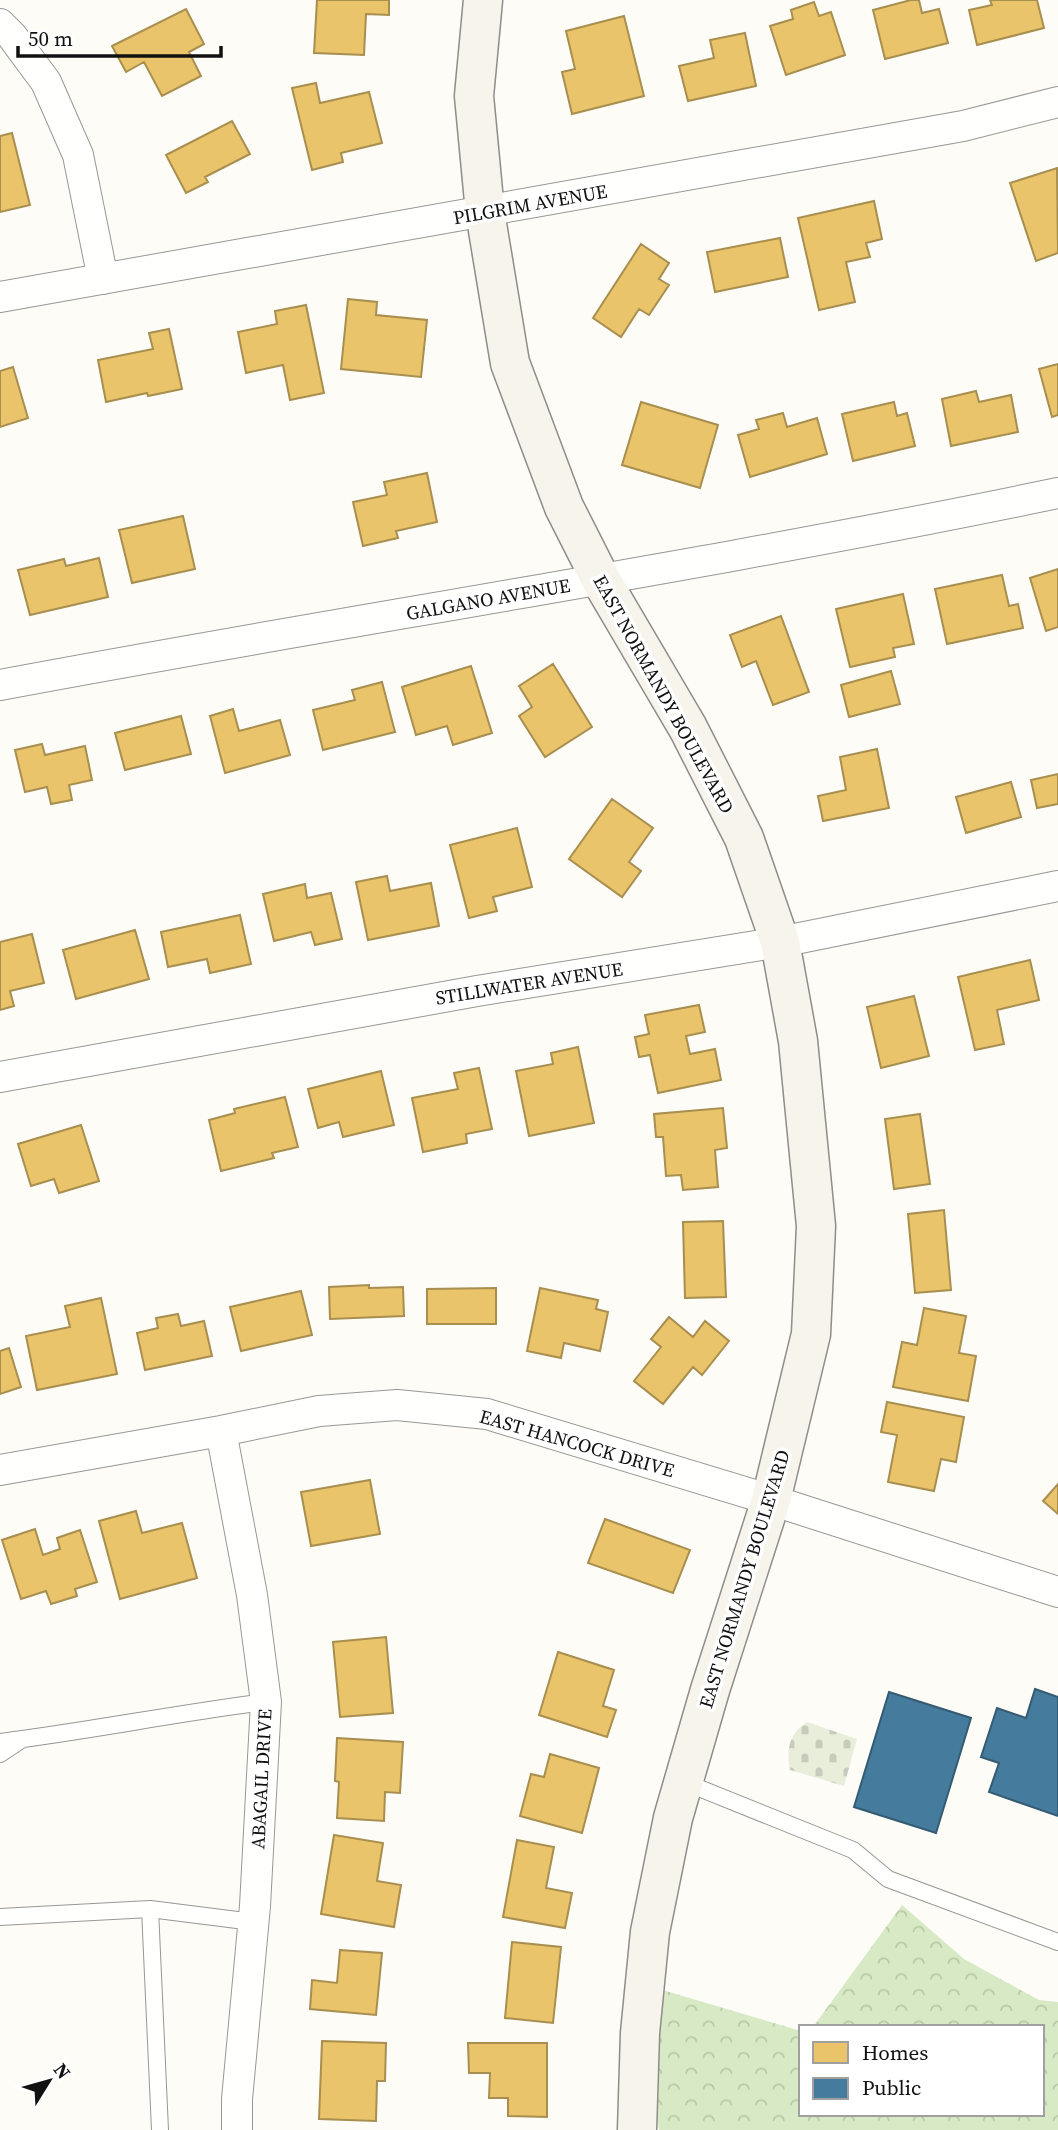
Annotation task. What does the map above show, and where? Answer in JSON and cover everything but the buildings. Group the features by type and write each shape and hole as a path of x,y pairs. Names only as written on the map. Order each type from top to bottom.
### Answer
{"street":[{"name":"EAST NORMANDY BOULEVARD","path":"483,0 474,96 485,212 510,363 564,506 601,580 688,728 744,838 780,942 798,1041 816,1226 811,1334 771,1500 710,1690 673,1818 650,1932 640,2033 637,2130"},
{"path":"0,24 46,82 78,155 103,279"},
{"name":"PILGRIM AVENUE","path":"0,297 963,126 1058,102"},
{"name":"GALGANO AVENUE","path":"0,685 601,580 1058,492"},
{"name":"STILLWATER AVENUE","path":"0,1077 477,991 780,942 1058,886"},
{"name":"EAST HANCOCK DRIVE","path":"0,1470 319,1411 397,1405 486,1414 771,1500 1058,1592"},
{"name":"ABAGAIL DRIVE","path":"222,1431 252,1595 266,1702 237,2130"}],"lane":[{"path":"0,1742 266,1702"},
{"path":"0,1754 23,1739"},
{"path":"684,1782 853,1850 888,1879 1058,1942"},
{"path":"0,1917 150,1909 253,1922"},
{"path":"150,1909 160,2130"}],"green space":[{"path":"807,1722 857,1739 844,1786 790,1770 790,1743 796,1731"},
{"path":"902,1905 964,1959 1039,2000 1058,2002 1058,2130 659,2130 653,2093 659,1989 799,2030 799,2116 1044,2116 1044,2025 814,2025"}]}
